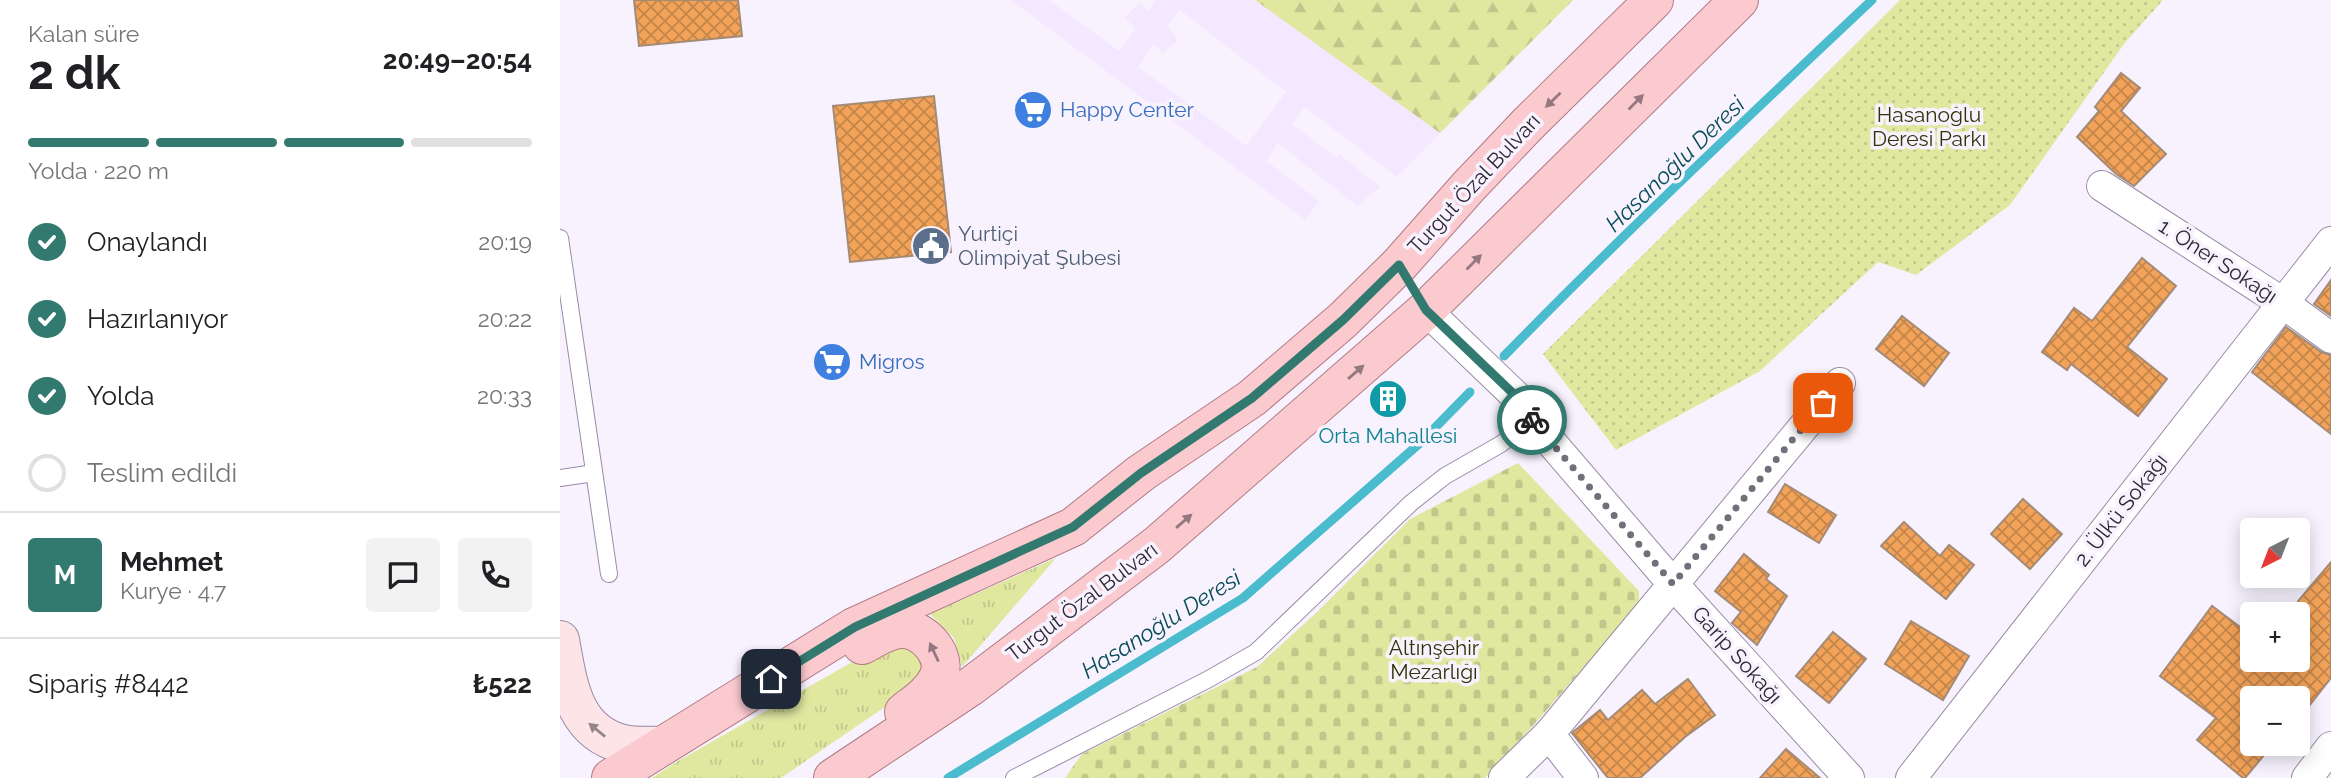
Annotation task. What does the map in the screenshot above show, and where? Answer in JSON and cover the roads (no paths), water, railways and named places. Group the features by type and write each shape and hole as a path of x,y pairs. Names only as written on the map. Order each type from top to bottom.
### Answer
{"main road":[{"name":"Turgut Özal Bulvarı","path":"611,778 855,627 1073,527 1141,473 1252,398 1343,320 1399,265 1520,133 1654,0"},
{"name":"Turgut Özal Bulvarı","path":"833,778 970,687 1157,545 1426,310 1739,0"},
{"path":"1399,265 1426,310"},
{"path":"661,746 745,709 885,633 903,628 926,638 939,659 940,675 931,690 885,727 811,778"}],"street":[{"name":"1. Öner Sokağı","path":"2102,186 2283,303 2331,338"},
{"name":"2. Ülkü Sokağı","path":"1911,778 2331,242"},
{"name":"Garip Sokağı","path":"1426,310 1526,410 1673,584 1849,778"},
{"path":"1504,778 1549,734 1840,383"},
{"path":"560,640 567,680 580,715 600,735 624,744 661,746"},
{"path":"1549,734 1583,778"},
{"path":"2307,778 2331,747"}],"lane":[{"path":"560,238 566,322 594,473 609,574"},
{"path":"1019,777 1256,652 1411,503 1445,475 1501,444 1526,410"},
{"path":"560,478 594,473"}],"waterway":[{"name":"Hasanoğlu Deresi","path":"1504,356 1640,221 1872,0"},
{"name":"Hasanoğlu Deresi","path":"948,778 1243,598 1420,443 1470,392"}],"place":[{"name":"Happy Center","path":"1033,110"},
{"name":"Yurtiçi Olimpiyat Şubesi","path":"931,246"},
{"name":"Migros","path":"832,362"},
{"name":"Orta Mahallesi","path":"1388,399"}],"park label":[{"name":"Hasanoğlu Deresi Parkı","path":"1929,127"},
{"name":"Altınşehir Mezarlığı","path":"1434,660"}]}
